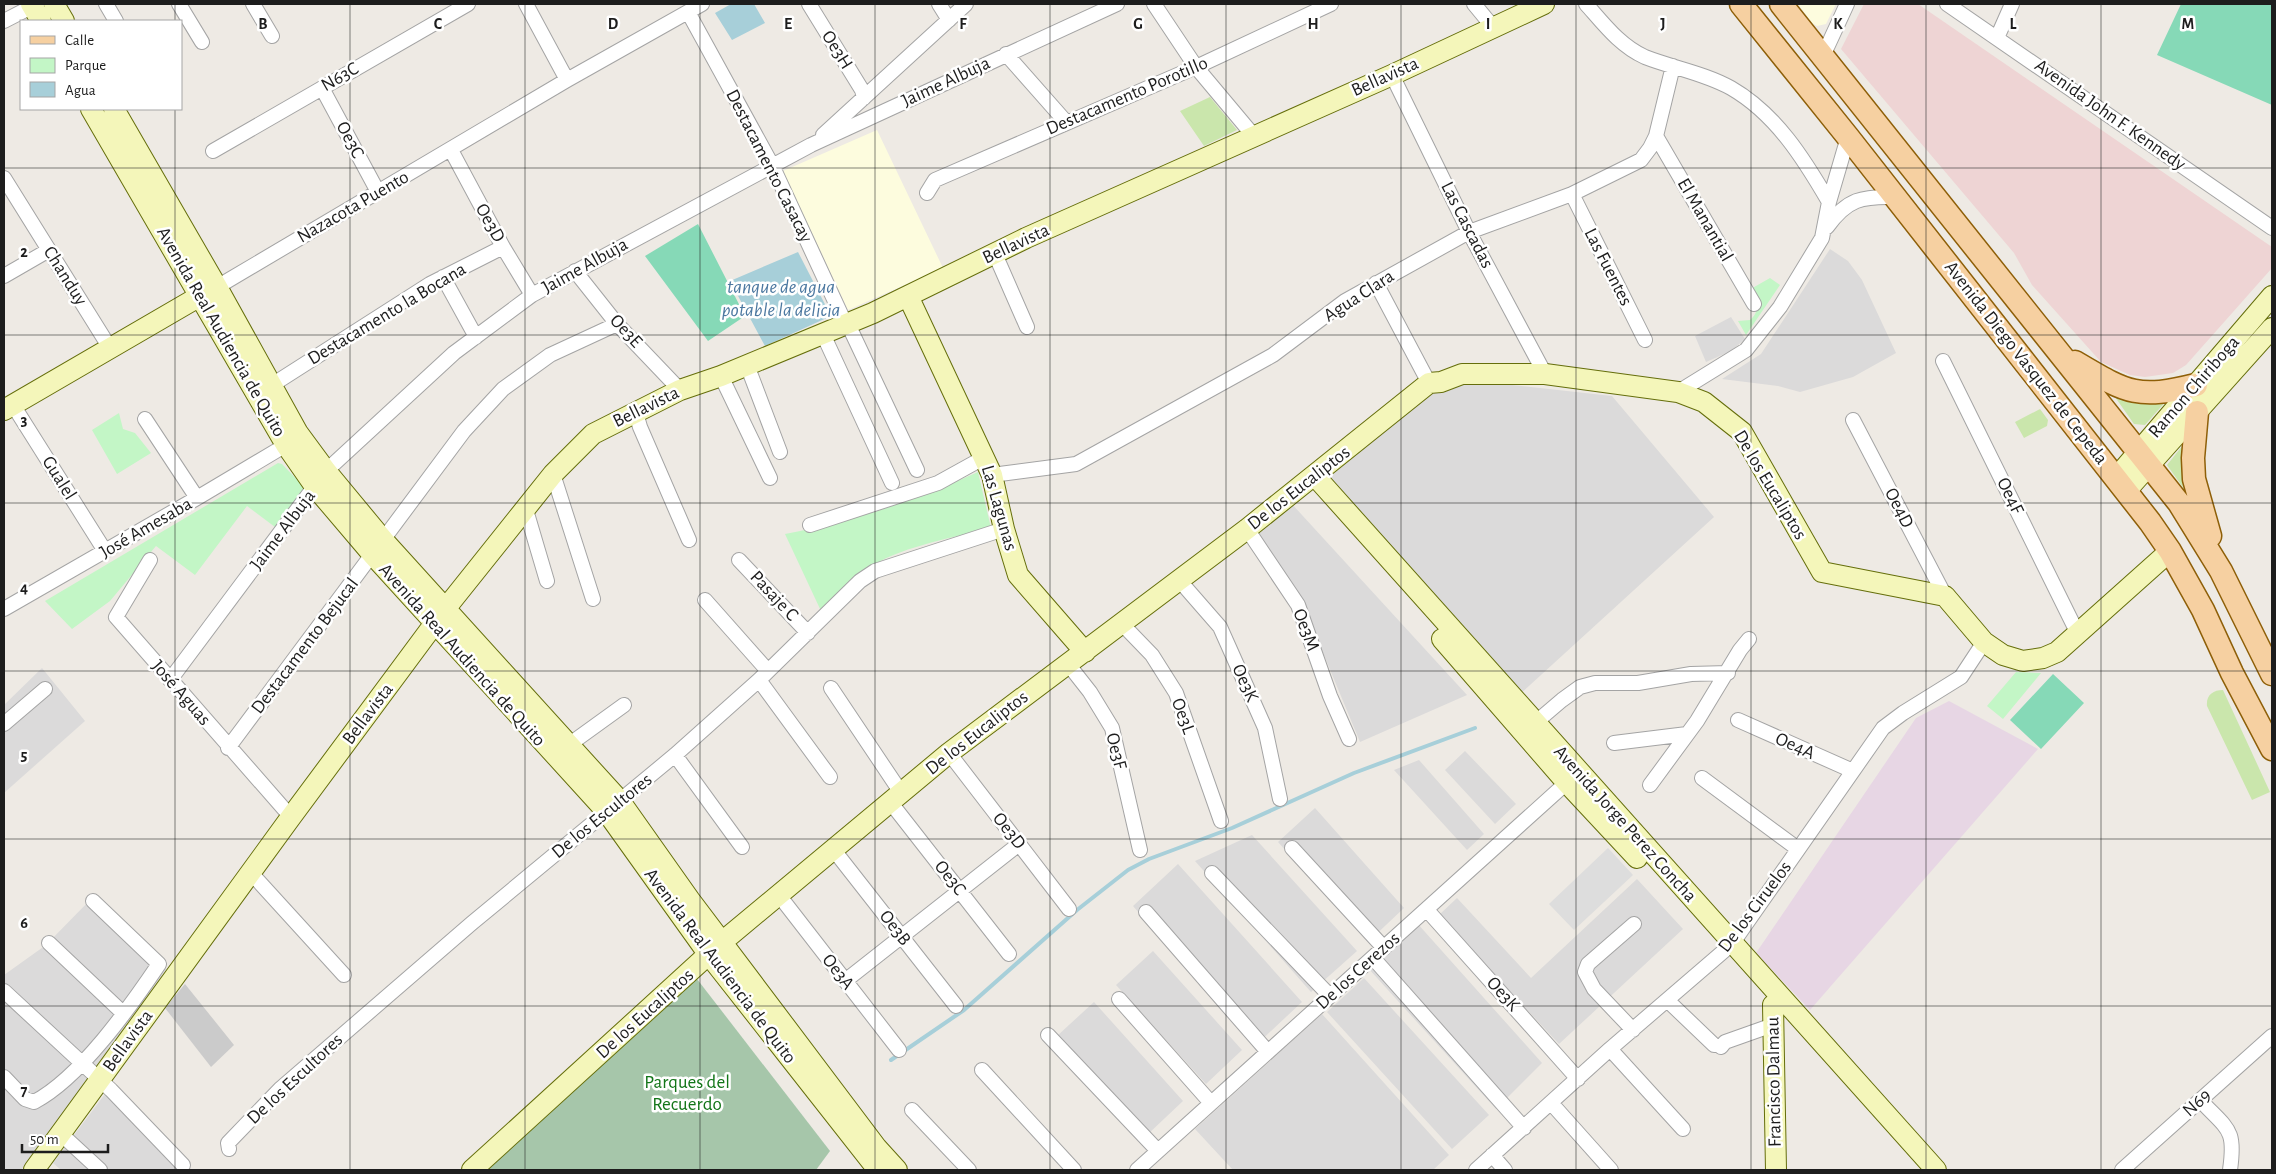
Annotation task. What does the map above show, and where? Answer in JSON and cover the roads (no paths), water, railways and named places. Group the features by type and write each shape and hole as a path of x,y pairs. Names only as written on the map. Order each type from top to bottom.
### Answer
{"main road":[{"name":"Avenida Diego Vasquez de Cepeda","path":"1741,4 2121,484 2170,551 2203,610 2232,673 2272,749"},
{"name":"Avenida Diego Vasquez de Cepeda","path":"1781,4 2179,503 2220,571 2272,674"},
{"path":"2061,354 2117,387 2141,394 2170,391 2196,385"},
{"path":"2197,412 2193,458 2194,479 2220,571"}],"street":[{"path":"54,4 63,20"},
{"path":"106,4 115,20"},
{"path":"179,4 202,42"},
{"path":"253,4 272,36"},
{"name":"N63C","path":"213,151 468,4"},
{"path":"526,4 567,80"},
{"name":"Nazacota Puento","path":"8,408 451,150 567,80 702,4"},
{"name":"Oe3H","path":"809,4 862,90 864,98"},
{"path":"939,4 949,20"},
{"path":"811,146 966,4"},
{"name":"Jaime Albuja","path":"170,680 321,479 454,353 532,295 772,165 1006,54 1117,4"},
{"path":"1154,4 1196,66 1253,135"},
{"name":"Destacamento Porotillo","path":"928,193 935,180 1196,66 1331,4"},
{"path":"1474,4 1493,27"},
{"name":"Bellavista","path":"34,1170 291,817 441,615 553,474 593,434 680,390 747,366 822,332 873,313 946,276 1253,135 1392,75 1544,4"},
{"path":"1586,4 1619,40 1644,56 1719,82 1746,97 1791,142 1829,202"},
{"path":"1823,56 1847,4"},
{"name":"Avenida John F. Kennedy","path":"1947,4 2272,228"},
{"path":"1997,38 2012,4"},
{"path":"4,21 35,9"},
{"name":"Destacamento Casacay","path":"688,12 772,165 917,470"},
{"path":"1006,54 1066,122"},
{"name":"Agua Clara","path":"989,466 1076,464 1273,355 1345,301 1469,232 1572,194 1641,160 1656,136 1673,66"},
{"name":"Las Cascadas","path":"1392,75 1469,232 1545,374"},
{"name":"Oe3C","path":"322,88 378,192"},
{"name":"Avenida Real Audiencia de Quito","path":"92,110 208,291 272,385 321,479"},
{"name":"Avenida Real Audiencia de Quito","path":"115,110 286,445 321,479 378,548 441,615 570,744 715,949 878,1170"},
{"name":"El Manantial","path":"1656,136 1754,304"},
{"path":"1678,392 1739,356 1753,344 1780,306 1818,246 1825,229 1829,202 1848,137"},
{"name":"Oe3D","path":"451,150 503,247 532,295"},
{"name":"Chanduy","path":"4,178 110,348"},
{"name":"Las Fuentes","path":"1572,194 1645,340"},
{"path":"1825,229 1839,211 1854,201 1872,196 1895,197"},
{"name":"Destacamento la Bocana","path":"272,385 443,277 503,247"},
{"path":"4,276 49,250"},
{"path":"995,254 1026,327"},
{"name":"Oe3E","path":"575,271 617,324 680,390"},
{"path":"443,277 476,337"},
{"path":"1376,283 1429,383"},
{"name":"Las Lagunas","path":"908,296 989,466 1004,529 1018,574 1085,652"},
{"name":"Ramon Chiriboga","path":"2145,458 2196,385 2272,296"},
{"name":"Destacamento Bejucal","path":"228,748 464,431 502,389 550,355 617,324"},
{"path":"822,332 830,344 892,483"},
{"name":"Ramon Chiriboga","path":"2121,484 2145,458 2197,412 2270,334"},
{"name":"Oe4F","path":"1942,360 2078,632"},
{"path":"747,366 780,452"},
{"name":"De los Eucaliptos","path":"472,1170 715,949 778,894 897,798 949,753 1247,529 1429,383 1441,382 1462,374 1545,374 1678,392 1704,402 1742,432 1822,572 1945,596"},
{"path":"721,376 770,478"},
{"name":"Gualel","path":"8,408 105,551"},
{"path":"636,412 640,427 688,540"},
{"path":"145,419 197,498"},
{"name":"Oe4D","path":"1853,420 1945,596"},
{"name":"José Amesaba","path":"6,603 105,551 286,445"},
{"path":"810,525 989,466"},
{"path":"553,474 593,599"},
{"name":"Avenida Jorge Perez Concha","path":"1311,479 1535,723 1573,777"},
{"name":"Avenida Jorge Perez Concha","path":"1311,479 1573,777 1777,1002 1921,1170"},
{"path":"526,510 547,581"},
{"name":"De los Escultores","path":"228,1149 228,1143 280,1089 472,923 675,755 763,676 860,580 875,571 1004,529"},
{"name":"Oe3M","path":"1247,529 1298,605 1330,696 1349,740"},
{"path":"1945,596 1984,642 2003,655 2023,661 2042,658 2057,652 2170,551"},
{"name":"José Aguas","path":"150,560 116,617 228,748 291,817"},
{"name":"Pasaje C","path":"739,560 808,632"},
{"name":"Oe3K","path":"1179,580 1220,627 1265,728 1280,800"},
{"path":"705,600 763,676 830,777"},
{"name":"Avenida Real Audiencia de Quito","path":"441,615 500,698 613,806"},
{"name":"Oe3L","path":"1122,624 1152,655 1176,694 1221,821"},
{"path":"1650,785 1687,734 1728,673 1740,650 1749,639"},
{"name":"De los Ciruelos","path":"1476,1170 1552,1104 1610,1049 1728,947 1883,728 1902,713 1961,677 1984,642"},
{"name":"Oe3F","path":"1068,664 1090,692 1112,728 1140,850"},
{"path":"1535,723 1580,687 1596,683 1638,683 1691,674 1728,673"},
{"name":"Oe3C","path":"831,688 897,798 960,891 1009,954"},
{"path":"4,724 45,689"},
{"path":"570,744 624,705"},
{"name":"Oe4A","path":"1738,720 1853,772"},
{"path":"1614,743 1687,734"},
{"name":"Oe3D","path":"949,753 1069,909"},
{"path":"675,755 742,847"},
{"name":"De los Cerezos","path":"1137,1170 1330,996 1374,959 1573,777"},
{"path":"1702,778 1798,849"},
{"path":"845,981 1019,844"},
{"path":"1292,848 1384,948"},
{"name":"Oe3B","path":"833,849 956,1006"},
{"path":"251,873 344,974"},
{"path":"1212,873 1330,996"},
{"name":"Oe3A","path":"778,894 899,1050"},
{"path":"4,1077 25,1099 34,1102 45,1096 80,1064 123,1014 159,964 92,900"},
{"name":"Oe3K","path":"1427,910 1578,1079"},
{"path":"1146,912 1268,1052"},
{"path":"1633,1030 1594,989 1585,972 1588,964 1634,924"},
{"path":"49,943 123,1014"},
{"name":"Avenida Real Audiencia de Quito","path":"715,949 897,1170"},
{"path":"1374,959 1524,1128"},
{"path":"4,991 99,1080 183,1165"},
{"path":"1119,999 1211,1104"},
{"path":"1667,1000 1718,1046 1774,1025"},
{"name":"Avenida Jorge Perez Concha","path":"1777,1002 1936,1170"},
{"name":"Francisco Dalmau","path":"1776,1170 1774,1025 1777,1002"},
{"path":"1048,1035 1158,1151"},
{"name":"N69","path":"2122,1170 2272,1036"},
{"path":"1610,1049 1683,1129"},
{"path":"982,1070 1074,1170"},
{"path":"2200,1100 2229,1132 2233,1148 2230,1170"},
{"path":"1552,1104 1611,1170"},
{"path":"912,1110 969,1170"},
{"path":"60,1134 100,1170"},
{"path":"1492,1155 1505,1170"}],"water":[{"path":"731,4 754,4 765,23 732,40 715,13"},
{"name":"tanque de agua potable la delicia","path":"798,252 831,316 765,346 730,281"}],"waterway":[{"path":"891,1060 964,1010 1077,910 1128,870 1149,859 1232,828 1354,773 1475,728"}],"park label":[{"name":"Parques del Recuerdo","path":"687,1093"}]}
